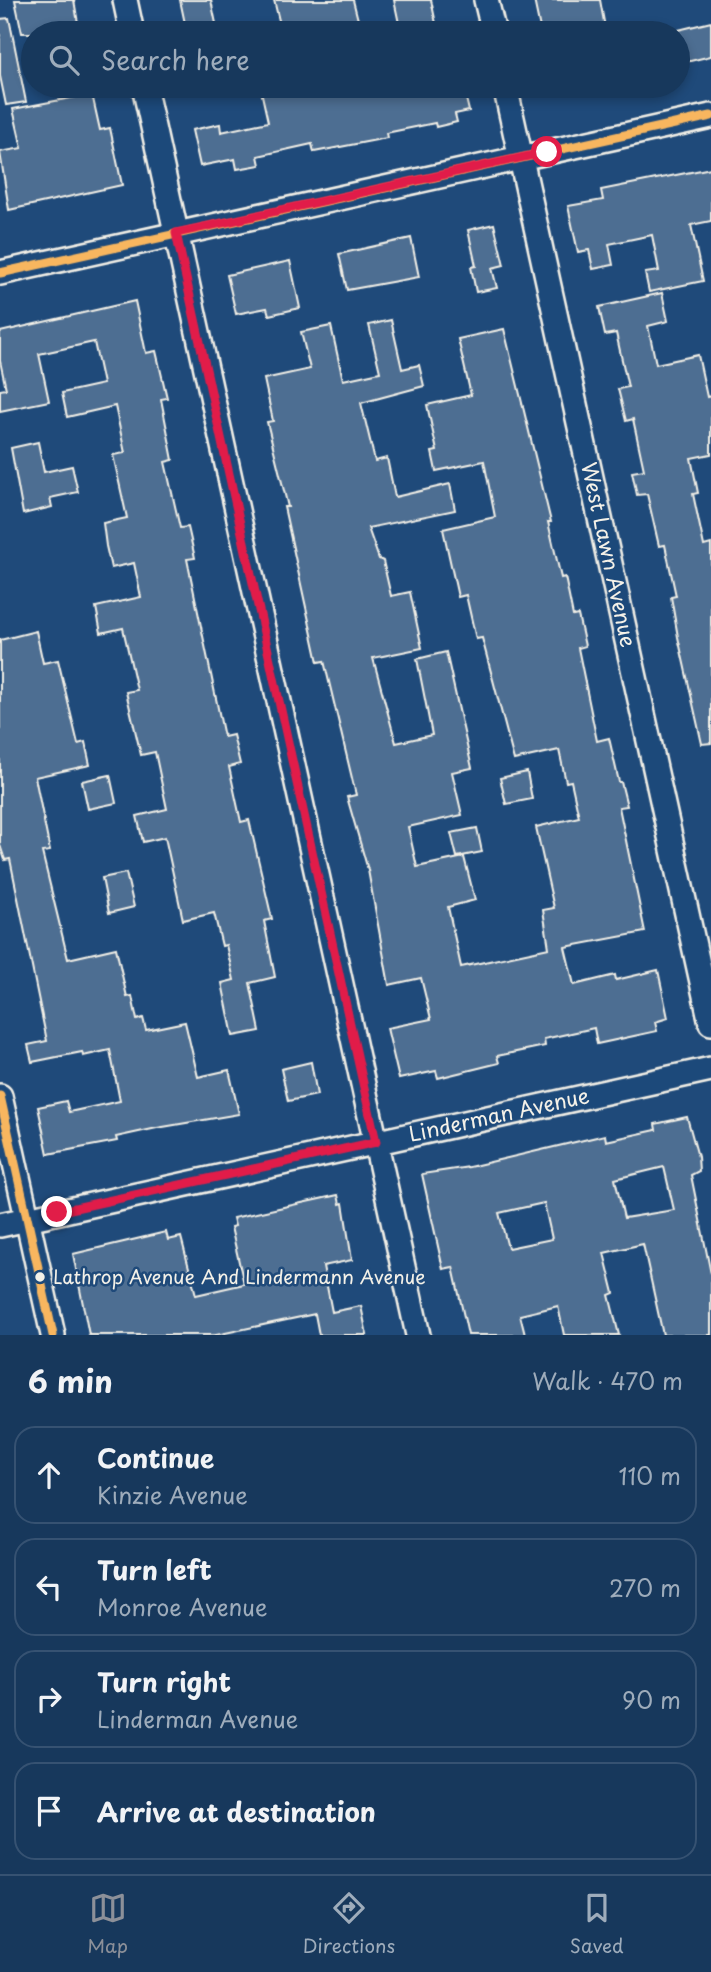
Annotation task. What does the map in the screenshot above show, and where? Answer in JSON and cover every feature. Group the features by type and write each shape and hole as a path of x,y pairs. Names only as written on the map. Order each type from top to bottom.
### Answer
{"street":[{"path":"125,0 129,21"},
{"path":"486,0 491,21"},
{"path":"147,98 418,1335"},
{"name":"West Lawn Avenue","path":"508,98 711,1023"},
{"path":"0,272 711,116"},
{"name":"Linderman Avenue","path":"0,1225 711,1069"},
{"path":"0,1096 53,1335"}],"building":[{"path":"15,0 74,0 78,21 21,21 21,28"},
{"path":"180,0 211,0 215,21 184,21"},
{"path":"274,0 353,0 358,21 279,21"},
{"path":"394,0 431,0 435,21 398,21"},
{"path":"534,0 600,0 604,21 538,21"},
{"path":"9,18 21,77 21,98 25,98 26,102 6,105 0,76 0,19"},
{"path":"711,22 711,56 690,61 690,27"},
{"path":"71,98 93,98 100,130 110,128 122,185 9,210 0,152 22,148 13,109"},
{"path":"263,98 466,98 469,111 455,114 457,122 436,127 435,123 386,133 387,138 314,152 312,144 258,156 260,165 237,169 235,159 200,166 192,130 220,124 221,132 268,122"},
{"path":"711,168 711,221 691,225 703,281 649,292 645,273 659,271 652,235 609,244 613,265 593,269 589,250 578,252 568,206 603,200 601,190"},
{"path":"494,224 504,265 492,268 497,288 476,292 471,267 476,266 468,230"},
{"path":"411,238 419,277 347,290 339,254"},
{"path":"290,261 300,308 269,315 267,308 236,314 227,275"},
{"path":"662,293 668,321 648,326 656,364 698,355 707,397 711,396 711,454 691,458 698,493 693,494 704,546 711,544 711,743 702,744 678,637 671,597 676,596 665,545 659,546 647,494 637,495 632,472 644,470 633,419 626,421 618,389 628,387 616,333 605,335 599,307"},
{"path":"135,301 146,353 156,351 167,398 161,399 173,460 165,462 180,528 188,527 195,558 187,559 224,737 233,735 240,764 229,767 241,822 249,820 272,919 264,921 275,977 250,983 260,1031 233,1036 222,983 234,980 226,945 222,946 214,913 183,920 165,837 143,842 137,816 167,809 155,752 141,755 126,692 137,690 123,628 101,633 96,607 141,597 134,563 111,568 103,523 127,518 113,455 125,453 115,406 67,417 62,393 103,384 94,342 39,354 49,401 0,411 0,390 6,389 0,361 0,332"},
{"path":"391,320 402,369 419,365 424,386 361,403 375,461 387,458 395,497 450,484 455,510 368,528 379,559 383,561 391,596 410,592 422,648 373,658 396,743 432,735 417,659 446,652 472,768 452,772 462,815 408,827 417,867 464,857 475,900 448,907 461,967 549,948 543,910 554,908 536,827 579,817 571,781 566,782 559,750 514,760 482,638 476,639 466,595 458,597 443,529 495,517 484,461 436,471 432,452 437,451 427,405 471,395 458,339 504,329 551,522 548,522 561,578 565,577 573,616 578,615 585,646 578,648 597,741 609,738 627,806 619,807 645,932 565,947 574,985 615,975 616,980 658,970 668,1018 655,1022 657,1031 597,1044 594,1028 544,1039 545,1046 497,1056 499,1063 438,1078 436,1071 399,1079 387,1028 431,1019 421,978 389,985 368,870 347,797 356,795 324,661 318,662 284,507 288,507 267,422 273,421 264,379 310,369 301,332 331,326 343,380 380,372 369,325"},
{"path":"38,442 44,472 72,466 78,492 50,498 52,507 23,514 11,448"},
{"path":"36,631 43,663 58,660 78,744 85,742 90,765 35,777 50,851 42,852 68,959 116,948 127,997 132,996 137,1020 143,1018 146,1030 185,1022 198,1077 229,1070 239,1114 157,1128 116,1137 117,1141 48,1154 38,1107 66,1101 69,1112 120,1101 110,1050 83,1056 82,1052 32,1062 28,1045 47,1041 10,859 5,860 0,845 0,640"},
{"path":"527,772 532,799 506,804 500,778"},
{"path":"110,775 116,803 88,809 82,781"},
{"path":"477,828 482,852 457,857 451,833"},
{"path":"126,873 134,907 109,913 102,878"},
{"path":"311,1062 317,1095 288,1101 281,1069"},
{"path":"687,1117 698,1157 699,1171 691,1175 711,1274 711,1335 663,1335 643,1244 604,1253 614,1293 609,1295 619,1335 564,1335 558,1306 520,1315 525,1335 468,1335 453,1267 443,1269 422,1174 469,1167 605,1135 606,1141 656,1130 655,1124","holes":["664,1167 674,1210 624,1218 615,1179","544,1203 552,1239 508,1248 499,1213"]},
{"path":"338,1195 340,1204 343,1203 352,1260 323,1266 332,1312 361,1306 367,1335 319,1335 315,1314 216,1335 89,1335 73,1254 166,1232 168,1240 181,1237 196,1295 244,1284 231,1227 235,1226 233,1218"}],"transit line":[{"path":"0,273 711,116"},
{"path":"0,1096 53,1335"}],"place":[{"name":"Lathrop Avenue And Lindermann Avenue","path":"40,1277"}],"route":[{"path":"57,1212 376,1142 176,233 547,152"}]}
